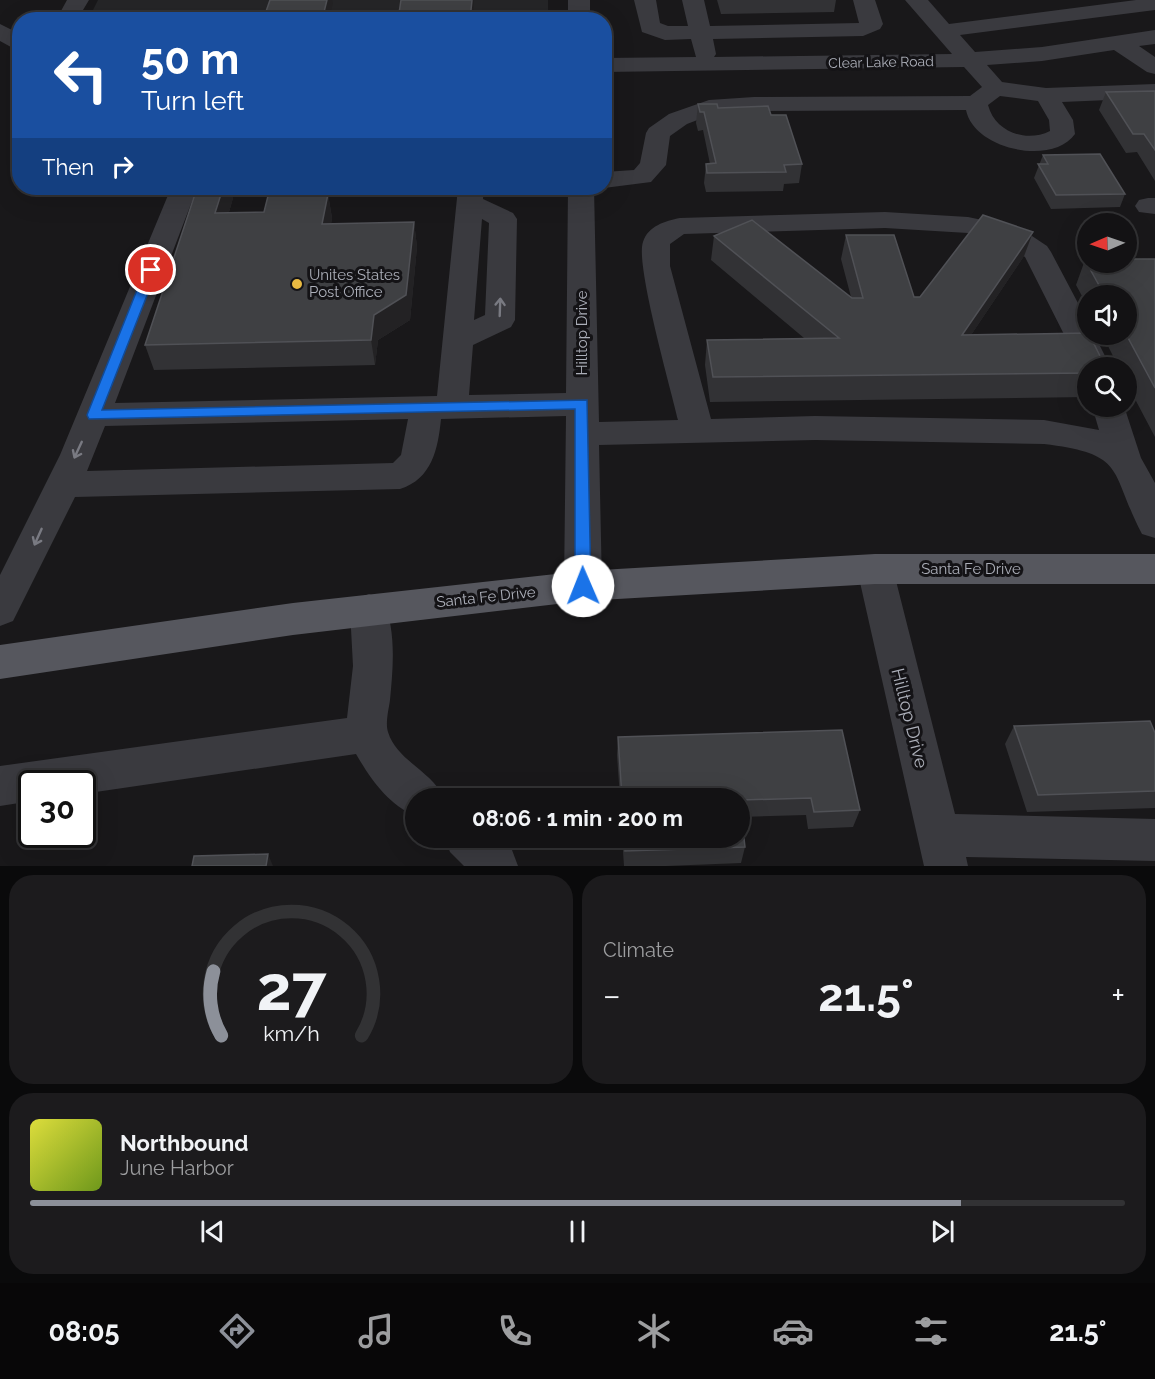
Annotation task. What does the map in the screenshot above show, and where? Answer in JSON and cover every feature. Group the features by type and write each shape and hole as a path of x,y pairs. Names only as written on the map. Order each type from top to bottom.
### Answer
{"main road":[{"name":"Santa Fe Drive","path":"0,662 369,610 583,586 875,569 1155,569"}],"street":[{"path":"645,0 650,27 665,33 862,29 872,24 864,0"},
{"path":"693,0 708,64"},
{"path":"916,0 995,88 1046,95 1155,91"},
{"path":"943,31 1155,4"},
{"name":"Clear Lake Road","path":"612,65 969,59 1042,54 1155,37"},
{"path":"1119,43 1155,67"},
{"path":"612,179 642,177 653,165 658,133 678,119 709,107 753,104 976,103 995,88"},
{"path":"976,103 976,115 984,128 996,135 1016,141 1040,142 1055,139 1063,134 1061,120 1046,95"},
{"path":"0,610 25,567 93,415 181,195"},
{"path":"62,484 400,476 411,470 418,460 439,407 458,340 470,195"},
{"path":"458,340 500,320 503,219 470,195"},
{"name":"Hilltop Drive","path":"581,195 583,586"},
{"path":"698,433 656,266 654,246 657,237 663,232 680,226 885,220 969,225 1010,234 1037,252 1090,357"},
{"path":"93,415 439,407 582,419 698,433 814,428 1044,432 1098,441 1125,459"},
{"path":"1112,417 1125,459 1155,524"},
{"name":"Hilltop Drive","path":"875,569 942,850"},
{"path":"369,610 373,666 366,734 387,768 410,788"},
{"path":"0,786 366,734"},
{"path":"942,850 1155,840"},
{"path":"477,848 496,866"}],"shaded area":[{"path":"98,0 548,0 548,12 92,12"}],"building":[{"path":"270,0 327,0 324,12 266,12"},
{"path":"401,0 472,0 471,12 399,12"},
{"path":"1155,91 1155,150 1144,134 1133,134 1106,92"},
{"path":"698,104 717,104 718,108 768,106 771,115 786,115 802,164 784,165 786,172 707,173 706,164 716,163 704,112 700,112"},
{"path":"1100,154 1125,194 1056,195 1038,164 1048,164 1043,155"},
{"name":"Unites States Post Office","path":"195,195 221,195 215,213 264,212 268,196 328,195 322,224 414,222 406,295 374,315 371,340 145,345"},
{"path":"983,215 1033,232 962,335 1077,333 1077,345 1094,345 1100,357 1077,357 1077,373 713,377 707,340 839,338 714,236 752,220 852,298 863,298 846,235 894,235 914,297 920,297"},
{"path":"1137,259 1155,259 1155,388 1132,345 1137,345 1137,285 1099,285 1092,273 1137,273"},
{"path":"1150,721 1155,733 1155,791 1038,795 1014,726"},
{"path":"842,730 860,810 814,812 811,798 750,800 750,788 621,788 618,737"},
{"path":"625,848 715,848 625,851"},
{"path":"268,854 266,866 192,866 194,856"}],"place":[{"name":"Unites States Post Office","path":"297,284"}],"route":[{"path":"151,270 93,415 582,404 583,586"}]}
